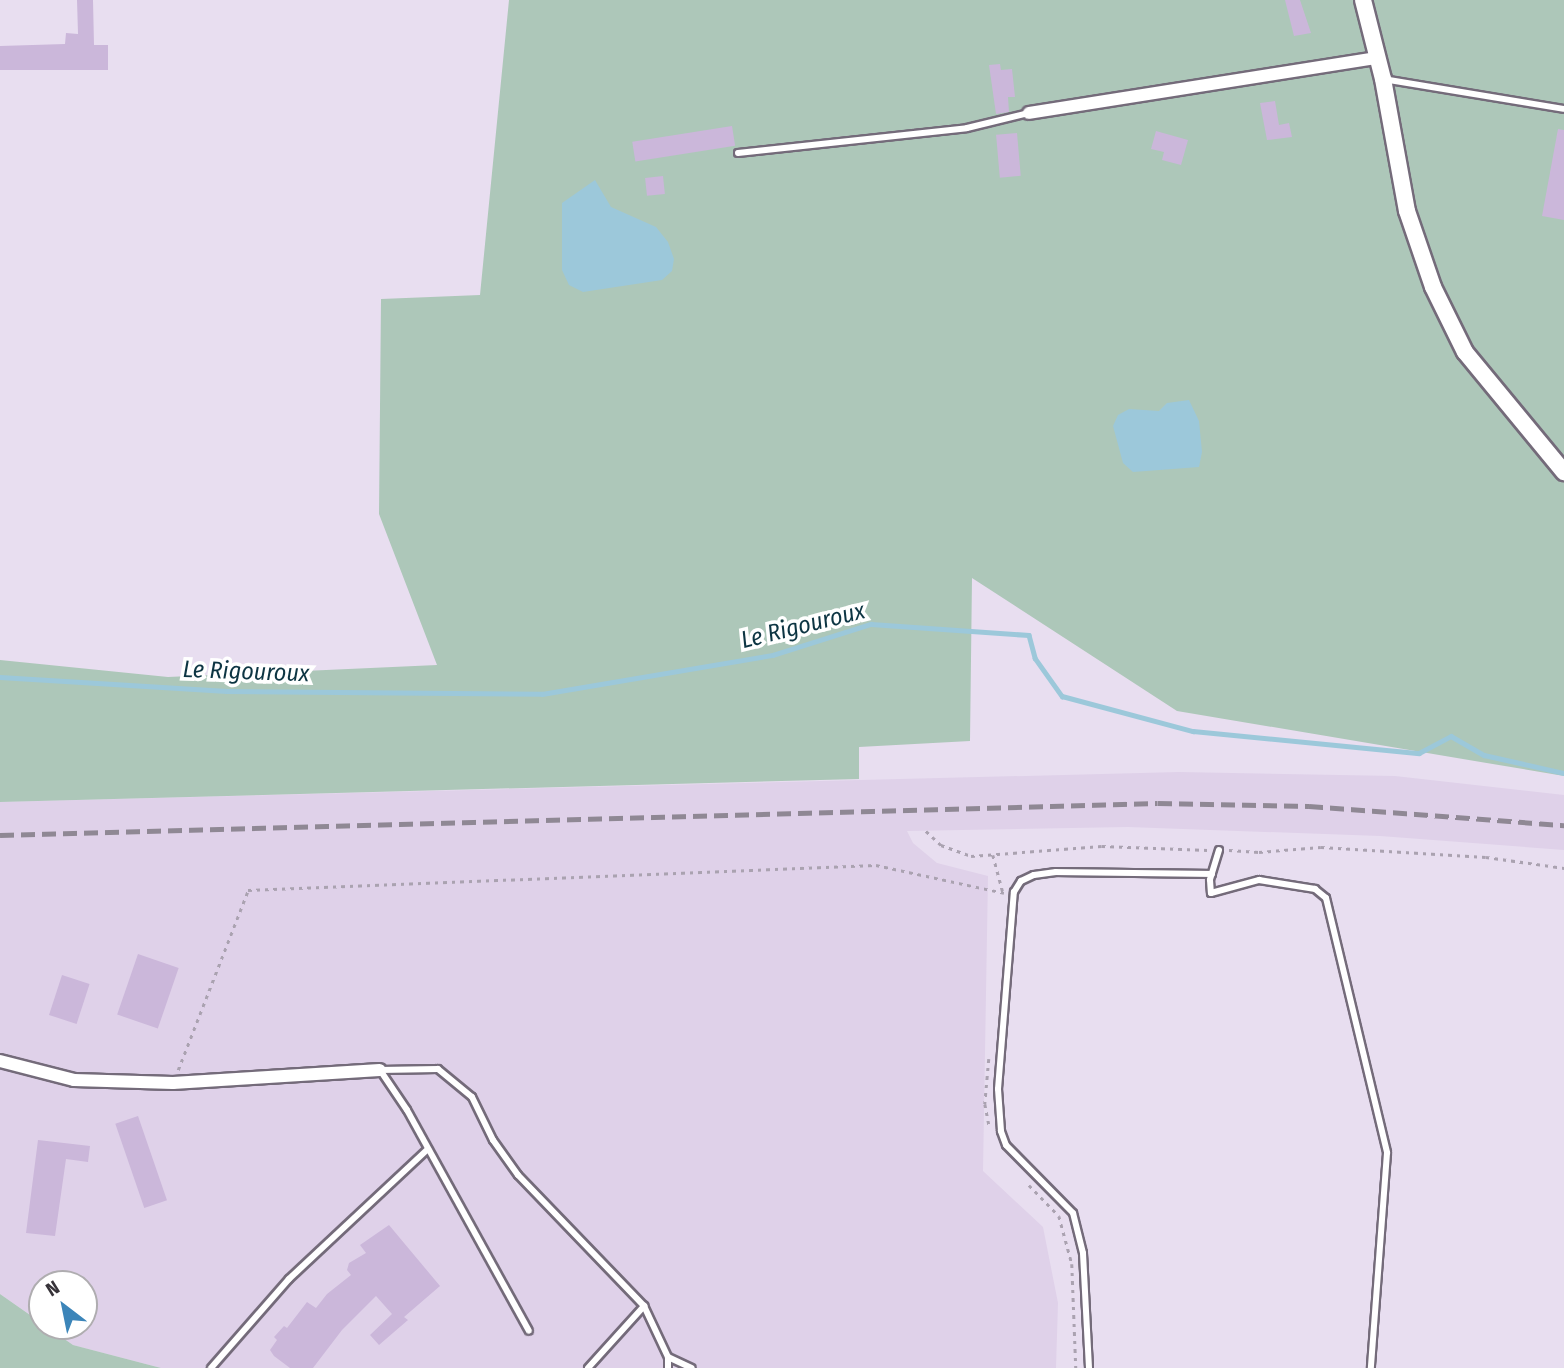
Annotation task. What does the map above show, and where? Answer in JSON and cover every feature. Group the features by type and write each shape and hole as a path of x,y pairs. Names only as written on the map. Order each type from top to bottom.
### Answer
{"street":[{"path":"1363,0 1383,79 1407,211 1433,287 1465,352 1564,472"},
{"path":"1029,113 1376,58"},
{"path":"0,1061 74,1080 173,1083 380,1070"}],"lane":[{"path":"1383,79 1564,109"},
{"path":"738,153 967,128 1029,113"},
{"path":"1219,850 1212,874 1212,893 1259,880 1315,889 1326,898 1387,1153 1371,1368"},
{"path":"1089,1368 1083,1254 1073,1213 1006,1145 1001,1131 998,1088 1014,892 1021,881 1034,875 1056,872 1212,874"},
{"path":"380,1070 438,1069 472,1097 493,1139 517,1175 644,1307 668,1357 668,1368"},
{"path":"380,1070 428,1149 529,1331"},
{"path":"211,1368 289,1279 428,1149"},
{"path":"588,1368 644,1307"},
{"path":"668,1357 692,1368"}],"path":[{"path":"926,831 932,839 954,852 971,856 1102,846 1259,852 1321,847 1486,857 1564,868"},
{"path":"173,1083 248,890 876,865 1004,893 993,855"},
{"path":"990,1051 985,1104 990,1127"},
{"path":"1026,1181 1059,1216 1072,1264 1076,1368"}],"shaded area":[{"path":"1179,772 1395,776 1564,795 1564,850 1380,836 1128,827 907,831 913,843 937,863 988,876 983,1171 1043,1227 1058,1303 1056,1368 161,1368 73,1345 66,1340 98,1340 98,1270 28,1270 28,1313 0,1294 0,802"}],"green space":[{"path":"509,0 1564,0 1564,776 1177,711 972,578 970,741 859,747 859,779 0,802 0,660 168,677 437,665 379,514 381,299 480,295"},
{"path":"0,1294 28,1314 28,1340 66,1340 73,1345 161,1368 0,1368"}],"water":[{"path":"595,180 611,207 656,227 668,242 674,259 672,271 662,280 583,292 569,285 562,270 562,203"},
{"path":"1189,400 1199,421 1202,452 1199,467 1133,472 1123,463 1113,426 1118,415 1129,409 1159,411 1167,403"}],"building":[{"path":"77,0 93,0 94,45 108,45 108,70 0,70 0,46 65,44 66,33 78,34"},
{"path":"1285,0 1300,0 1311,33 1294,36"},
{"path":"1000,64 1001,70 1012,69 1015,97 1008,97 1009,112 996,114 989,65"},
{"path":"1275,101 1279,125 1289,123 1292,137 1267,140 1260,103"},
{"path":"732,126 735,146 635,162 632,142"},
{"path":"1558,129 1564,130 1564,220 1542,216"},
{"path":"1156,131 1188,140 1181,165 1162,160 1164,152 1151,149"},
{"path":"1017,133 1021,176 1000,178 996,135"},
{"path":"663,176 665,194 647,196 645,178"},
{"path":"138,954 179,968 158,1029 117,1015"},
{"path":"62,975 90,984 77,1024 49,1015"},
{"path":"138,1116 167,1200 144,1208 115,1124"},
{"path":"38,1140 90,1146 88,1162 66,1159 55,1236 26,1233"},
{"path":"389,1225 440,1286 404,1317 408,1320 379,1345 370,1335 392,1314 376,1296 342,1330 313,1368 290,1368 274,1356 270,1350 277,1340 274,1337 284,1326 287,1328 307,1302 316,1308 327,1294 351,1275 347,1270 349,1263 366,1253 360,1245"}],"waterway":[{"name":"Le Rigouroux","path":"0,677 227,691 542,694 773,655 871,624 1029,635 1035,658 1062,696 1193,731 1419,753 1451,736 1484,755 1564,773"}],"railway":[{"path":"0,835 1158,803 1309,806 1564,825"}]}
